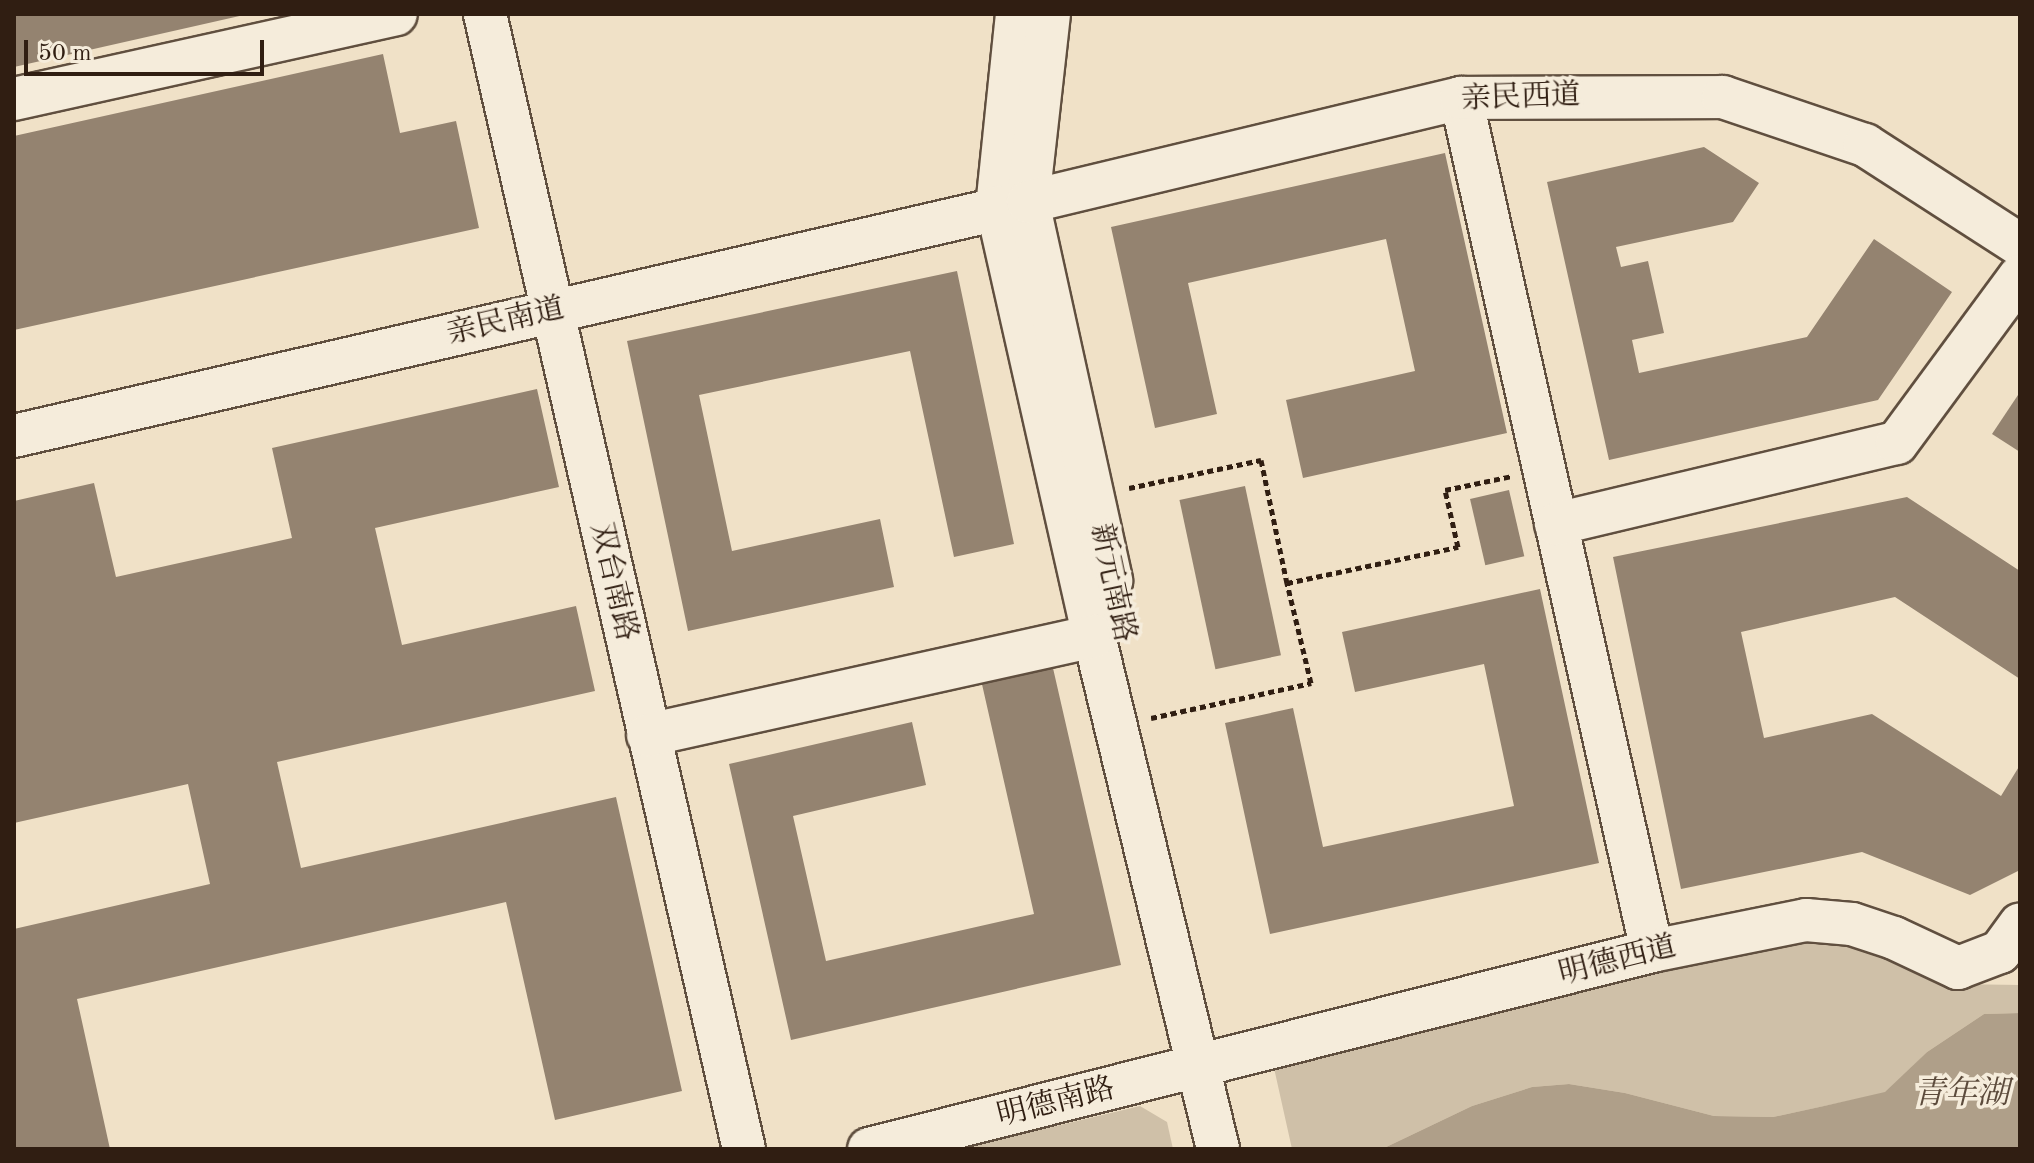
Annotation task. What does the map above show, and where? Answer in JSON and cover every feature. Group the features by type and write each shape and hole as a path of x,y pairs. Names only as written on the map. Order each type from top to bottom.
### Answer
{"street":[{"path":"14,99 396,14"},
{"name":"双台南路","path":"485,14 744,1149"},
{"name":"新元南路","path":"1017,14 1012,204 1094,636 1207,1066 1236,1149"},
{"name":"新元南路","path":"1049,14 1012,204 1093,496 1142,720 1207,1066"},
{"name":"亲民西道","path":"1012,204 1461,98 1723,97 1865,145 2020,245"},
{"path":"1461,98 1652,951"},
{"name":"亲民南道","path":"14,436 1012,204"},
{"path":"1556,524 1897,443 2020,276"},
{"path":"648,735 1094,636"},
{"name":"明德西道","path":"1207,1066 1652,951 1806,920 1852,924 1894,938 1958,968 2013,944"},
{"path":"1207,1066 1218,1149"},
{"name":"明德南路","path":"869,1149 1207,1066"}],"path":[{"path":"1093,496 1261,460 1311,683 1142,720"},
{"path":"1287,583 1458,547 1445,490 1544,469"}],"shaded area":[{"path":"1772,938 1868,944 1954,984 2020,985 2020,1013 1984,1014 1927,1052 1885,1093 1773,1117 1714,1116 1625,1093 1569,1084 1532,1087 1472,1106 1382,1149 1292,1149 1270,1050"},
{"path":"1140,1106 1167,1122 1173,1149 959,1149"}],"water":[{"name":"青年湖","path":"2020,1013 2020,1149 1382,1149 1472,1106 1532,1087 1569,1084 1625,1093 1714,1116 1773,1117 1885,1092 1927,1052 1984,1014"}],"building":[{"path":"14,14 244,14 244,15 14,67"},
{"path":"383,54 400,133 456,121 479,228 14,330 14,136"},
{"path":"1704,147 1759,183 1733,222 1616,247 1621,267 1648,261 1664,333 1632,340 1639,373 1807,337 1874,239 1952,292 1878,400 1609,460 1547,182"},
{"path":"1445,153 1507,433 1303,478 1286,400 1415,371 1386,239 1188,283 1217,414 1155,428 1111,227"},
{"path":"957,271 1014,544 954,557 910,351 699,395 732,551 880,519 894,587 688,631 627,341"},
{"path":"537,389 559,487 375,528 402,645 576,606 595,691 277,762 301,868 616,797 682,1091 555,1120 506,902 77,999 110,1149 14,1149 14,929 210,884 188,784 14,823 14,501 94,483 116,577 292,538 272,448"},
{"path":"2020,392 2020,452 1992,434"},
{"path":"1245,486 1281,655 1215,669 1179,500"},
{"path":"1509,490 1524,556 1485,565 1470,499"},
{"path":"1907,497 2020,571 2020,679 1895,597 1741,632 1764,738 1872,714 2001,796 2020,765 2020,870 1970,895 1862,852 1681,889 1613,557"},
{"path":"1540,589 1599,863 1270,934 1225,723 1293,708 1323,847 1514,806 1484,664 1355,692 1342,632"},
{"path":"1050,655 1121,965 791,1040 729,764 912,722 926,785 793,816 826,961 1034,914 979,671"}]}
